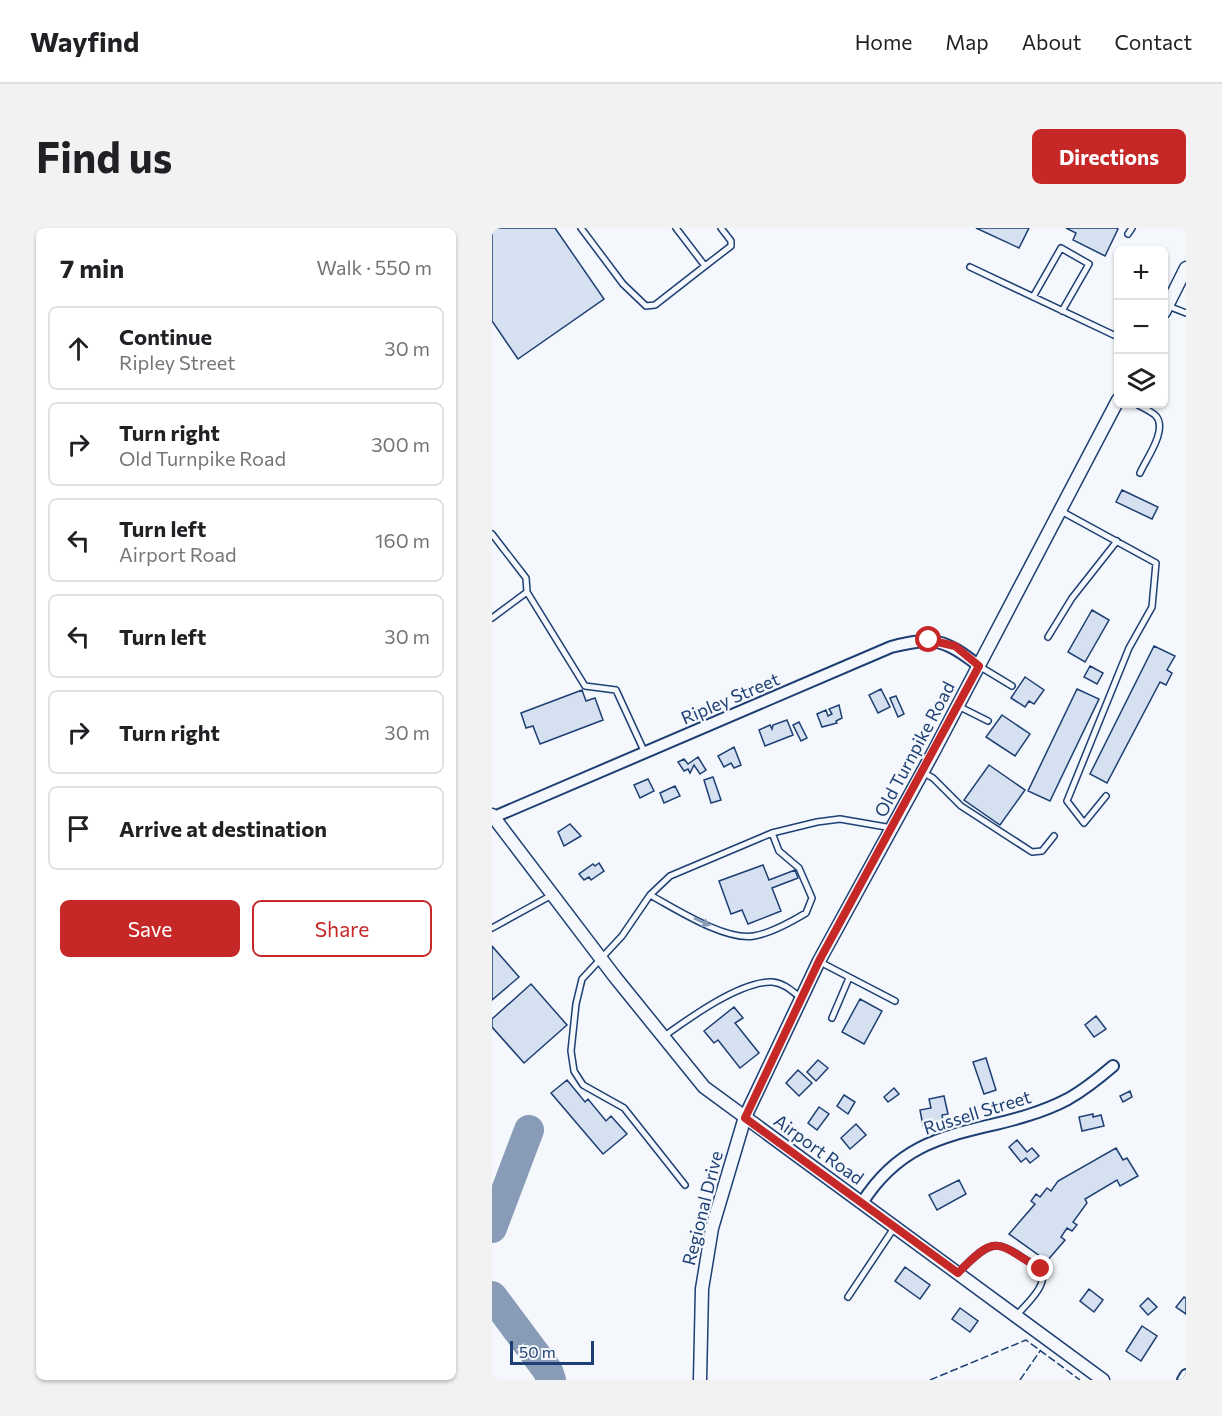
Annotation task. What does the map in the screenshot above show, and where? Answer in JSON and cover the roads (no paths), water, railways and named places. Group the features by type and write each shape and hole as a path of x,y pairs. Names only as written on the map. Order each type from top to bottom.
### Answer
{"street":[{"path":"1168,303 1186,268"},
{"name":"Old Turnpike Road","path":"745,1118 819,961 958,706 1115,408"},
{"name":"Ripley Street","path":"493,816 899,645 916,641 942,641 955,646 979,666"},
{"name":"Airport Road","path":"493,816 663,1038 704,1087 1103,1380"},
{"name":"Russell Street","path":"862,1203 888,1169 919,1148 943,1138 1068,1099 1113,1066"},
{"name":"Regional Drive","path":"700,1380 702,1289 712,1228 745,1118"},
{"path":"1183,1380 1186,1375"}],"lane":[{"path":"581,228 623,284 646,306 655,305 731,246 721,228"},
{"path":"676,228 705,266"},
{"path":"1128,234 1132,228"},
{"path":"1033,297 1061,248 1089,264 1062,311"},
{"path":"970,267 1114,335"},
{"path":"1168,310 1186,313"},
{"path":"1140,473 1160,432 1160,422 1155,415 1143,408"},
{"path":"1060,510 1156,563 1152,607 1130,648 1067,801 1084,823 1107,796"},
{"path":"492,534 526,578 527,592 585,686 616,690 645,753"},
{"path":"1048,637 1072,598 1117,541"},
{"path":"492,618 527,592"},
{"path":"979,666 1012,686"},
{"path":"958,706 988,721"},
{"path":"922,772 933,778 961,806 1032,852 1042,851 1054,836"},
{"path":"685,1185 624,1108 583,1085 574,1071 571,1051 576,1004 582,979 600,957 622,936 650,895 670,876 772,833 840,819 891,828"},
{"path":"650,895 719,930 744,936 755,936 798,918 806,913 812,898 799,868 779,851 772,833"},
{"path":"492,928 554,895"},
{"path":"819,961 895,1001"},
{"path":"832,1018 849,978"},
{"path":"663,1038 719,999 757,985 772,982 785,985 801,998"},
{"path":"848,1297 895,1227"},
{"path":"958,1273 978,1252 999,1244 1008,1246 1041,1269 1044,1274 1042,1283 1016,1316"}]}
